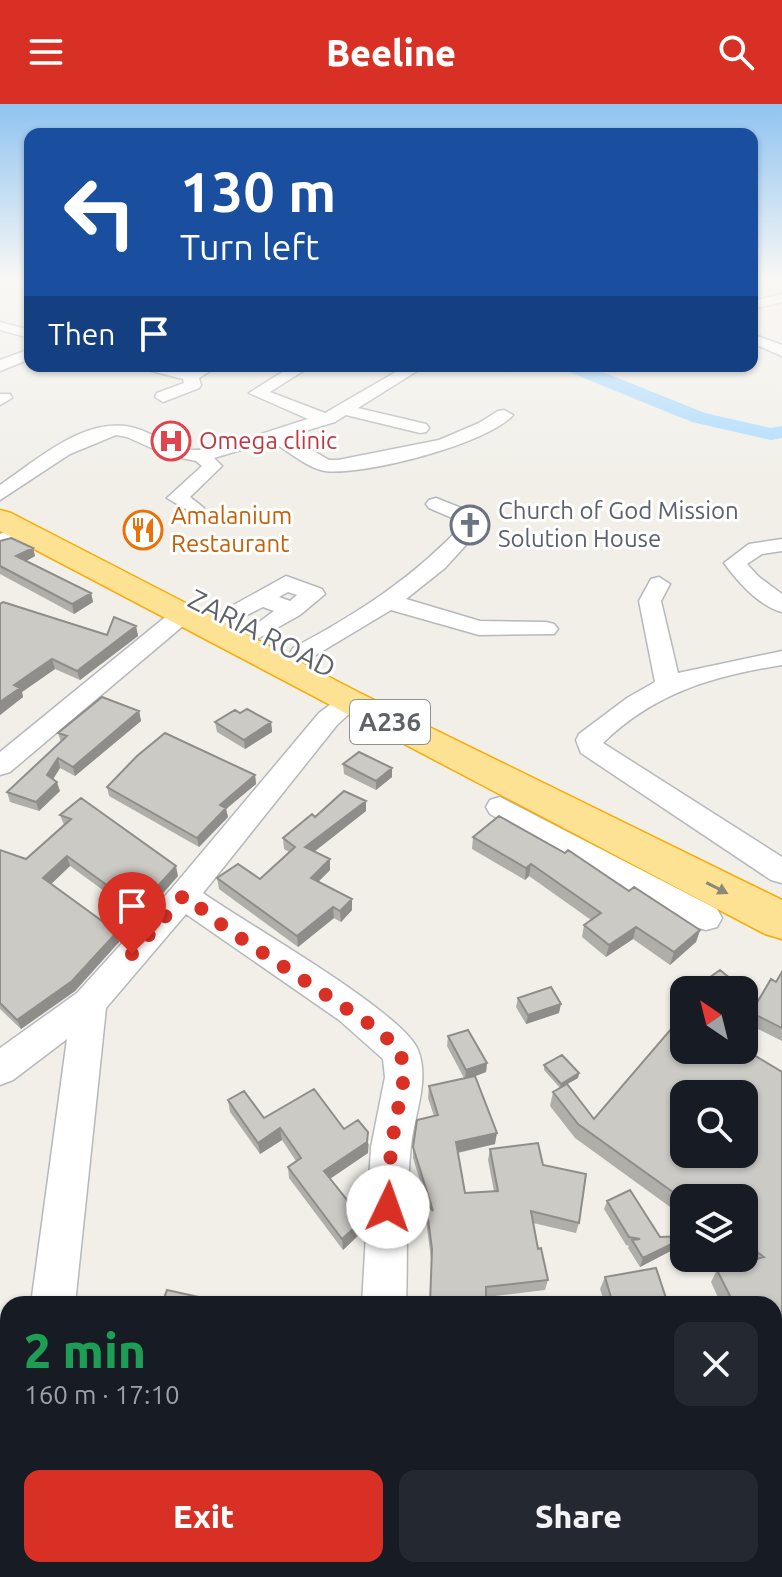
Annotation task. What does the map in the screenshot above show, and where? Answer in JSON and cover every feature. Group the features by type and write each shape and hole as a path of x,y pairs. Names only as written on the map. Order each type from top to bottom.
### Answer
{"highway":[{"name":"A236","path":"5,515 182,615 267,629 349,702 645,869 782,921"},
{"name":"ZARIA ROAD","path":"5,515 267,629 782,892"}],"street":[{"path":"0,366 24,356"},
{"path":"174,372 190,376 198,372"},
{"path":"293,372 257,393 324,419"},
{"path":"5,515 88,437 110,430 124,430 182,455 201,456 276,436 324,419 345,410 407,372"},
{"path":"163,397 193,385 190,376"},
{"path":"345,410 420,428"},
{"path":"276,436 330,467 449,444 483,430 504,415"},
{"path":"86,460 103,450 122,449 163,465"},
{"path":"194,508 177,498 213,466 201,456"},
{"path":"5,515 48,483"},
{"path":"267,629 390,602 457,544 475,524 472,519 436,504"},
{"path":"782,545 756,548 735,563 751,582 782,605"},
{"path":"659,584 650,601 668,686"},
{"path":"390,602 479,628 546,629"},
{"path":"0,766 182,615"},
{"path":"782,658 745,664 668,686 622,714 589,740 591,747 782,872"},
{"path":"0,1069 89,1003 184,895 328,719 349,702"},
{"path":"500,807 645,869 706,918"},
{"path":"184,895 227,929 358,1014 401,1053 404,1077 391,1147 384,1296"},
{"path":"54,1296 89,1003"}],"building":[{"path":"11,538 33,548 16,556 91,593 72,604 0,566 0,541"},
{"path":"3,602 107,635 114,617 136,626 77,671 52,659 14,685 20,688 0,702 0,604"},
{"path":"102,697 139,711 73,767 58,758 47,775 57,782 36,802 7,792 67,736 58,733"},
{"path":"247,709 271,722 244,740 215,722 235,710 240,713"},
{"path":"165,733 255,775 220,805 226,808 197,838 107,787"},
{"path":"359,752 392,768 376,781 343,764"},
{"path":"344,791 366,801 305,847 330,859 311,878 352,899 340,911 333,907 297,936 217,878 238,864 260,879 295,847 283,838 312,814 315,817"},
{"path":"81,798 176,866 138,908 67,856 43,878 117,932 72,981 17,1020 0,1003 0,850 26,859 71,819 60,815"},
{"path":"499,816 565,853 568,850 629,891 634,887 700,930 674,952 636,927 609,945 584,925 601,913 531,864 526,868 473,837"},
{"path":"720,970 727,976 712,976"},
{"path":"782,972 782,1028 758,1016 758,1001 771,979 776,982"},
{"path":"551,987 561,1004 528,1015 518,998"},
{"path":"468,1030 487,1063 466,1070 448,1036"},
{"path":"670,1030 670,1064 758,1064 758,1057 782,1072 782,1296 730,1296 718,1272 758,1272 758,1259 764,1257 758,1253 758,1184 670,1184 670,1190 578,1124 553,1092 567,1084 594,1119"},
{"path":"562,1055 579,1073 561,1084 544,1065"},
{"path":"475,1076 497,1133 456,1142 465,1193 498,1191 490,1149 538,1143 543,1165 586,1174 579,1223 531,1211 548,1280 486,1287 486,1296 430,1296 432,1249 426,1203 433,1211 413,1147 417,1120 438,1115 429,1086"},
{"path":"314,1089 344,1129 358,1120 368,1132 367,1142 324,1171 363,1220 342,1239 288,1167 301,1158 280,1128 258,1143 228,1100 244,1091 264,1118"},
{"path":"630,1190 660,1237 670,1237 670,1245 643,1258 632,1240 640,1239 629,1237 607,1201"},
{"path":"656,1268 665,1296 611,1296 605,1277"},
{"path":"167,1290 194,1296 165,1296"}],"waterway":[{"path":"586,372 699,418 771,434 782,432"}],"place":[{"name":"Omega clinic","path":"171,441"},
{"name":"Church of God Mission Solution House","path":"470,525"},
{"name":"Amalanium Restaurant","path":"143,530"}],"route":[{"path":"132,954 184,895 227,929 380,1031 401,1053 404,1077 391,1147 388,1207"}]}
